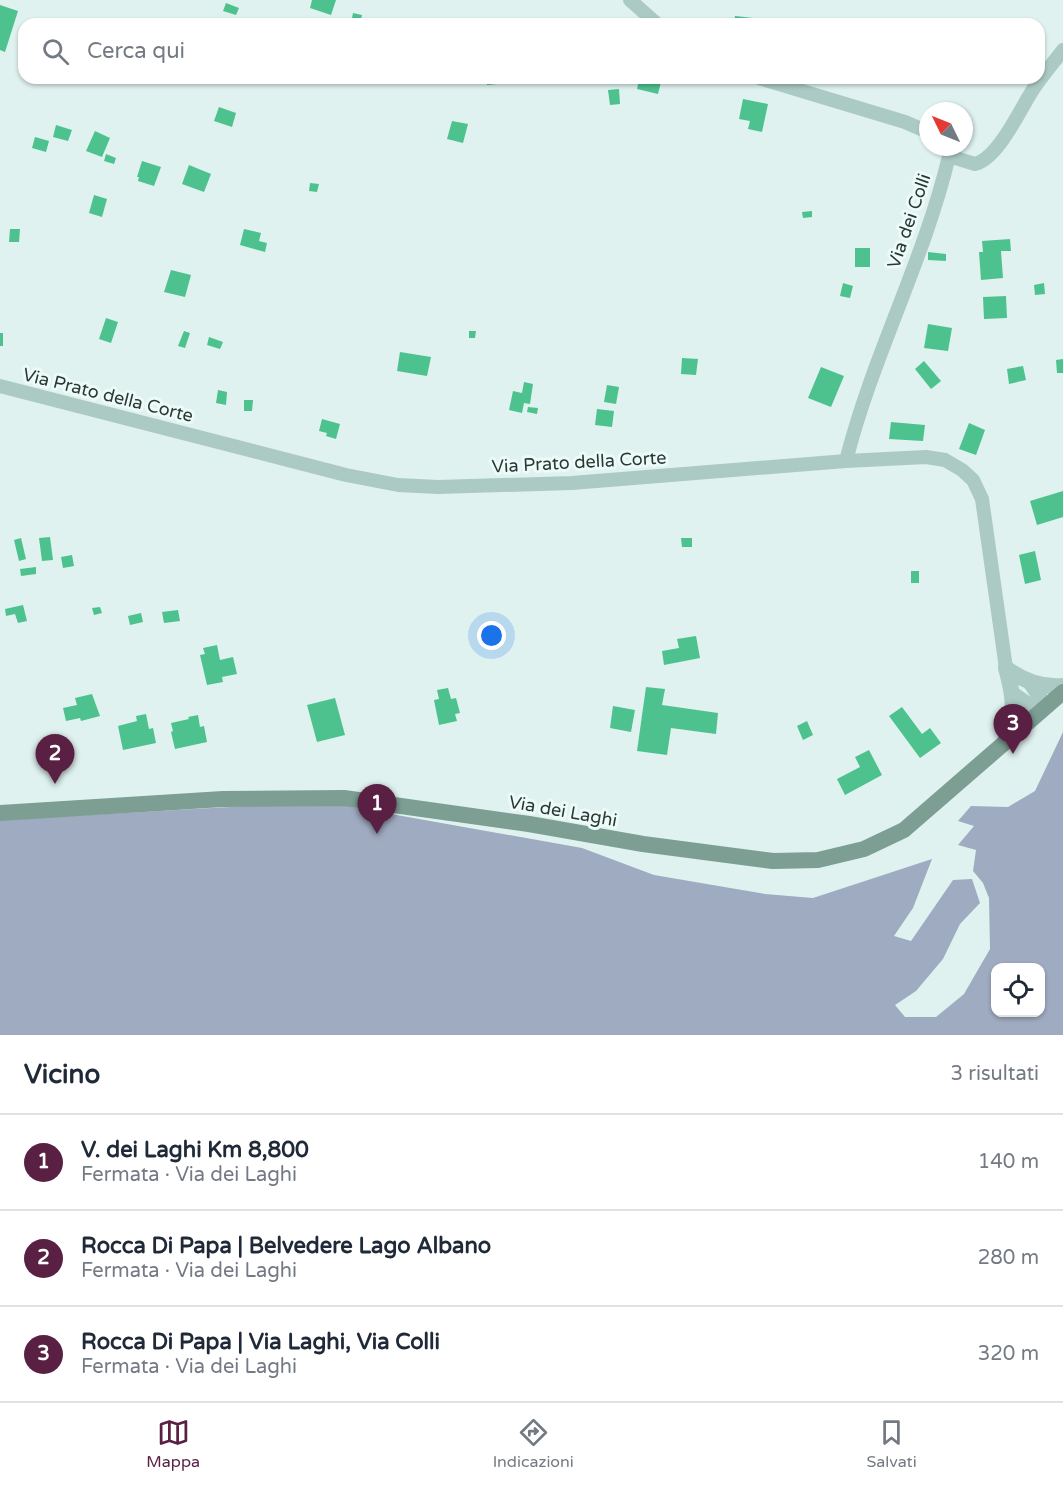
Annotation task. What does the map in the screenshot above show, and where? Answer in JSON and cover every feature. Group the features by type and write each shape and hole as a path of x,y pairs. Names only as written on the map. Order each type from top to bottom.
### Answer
{"main road":[{"name":"Via dei Laghi","path":"0,813 243,799 344,798 518,822 643,844 773,861 809,861 858,851 898,833 956,786 1063,692"}],"street":[{"path":"630,0 650,18"},
{"name":"Via dei Colli","path":"1045,73 1063,50"},
{"path":"779,84 919,128"},
{"name":"Via dei Colli","path":"958,156 975,164 988,158 1006,134 1037,84"},
{"name":"Via dei Colli","path":"846,462 855,424 931,218 947,156"},
{"name":"Via Prato della Corte","path":"0,386 346,475 411,486 572,483 846,462 926,457 939,459 956,465 973,480 980,492 1006,668"},
{"path":"1006,668 1031,683 1063,686"},
{"path":"1005,742 1014,695 1006,668"},
{"path":"1014,695 1027,704 1041,709 1039,694 1031,683"}],"shaded area":[{"path":"1063,732 1063,1035 0,1035 0,820 281,804 335,804 582,848 654,875 765,894 813,898 932,859 913,908 894,936 911,941 953,880 972,879 980,903 960,924 943,959 916,991 895,1005 905,1017 936,1017 964,994 990,949 989,898 983,883 973,871 976,850 958,845 974,826 958,821 971,806 1008,807 1035,791"}],"building":[{"path":"312,0 336,0 331,15 310,8"},
{"path":"226,3 239,8 236,15 223,11"},
{"path":"0,5 18,11 5,52 0,50"},
{"path":"353,13 362,15 361,18 352,18"},
{"path":"638,84 660,84 658,94 637,89"},
{"path":"619,89 620,104 610,105 608,90"},
{"path":"743,99 768,104 762,132 748,129 750,121 739,119"},
{"path":"219,107 236,113 232,127 214,121"},
{"path":"452,121 468,124 463,143 447,139"},
{"path":"56,125 72,130 68,141 53,137"},
{"path":"95,131 110,138 102,157 86,151"},
{"path":"35,137 49,141 46,152 32,148"},
{"path":"106,154 116,158 114,164 104,161"},
{"path":"142,161 161,167 154,186 138,181"},
{"path":"189,165 211,174 204,192 182,184"},
{"path":"310,183 319,184 317,192 309,191"},
{"path":"94,195 107,199 102,217 89,213"},
{"path":"812,211 812,217 803,218 802,212"},
{"path":"10,229 20,229 19,242 9,242"},
{"path":"244,229 261,233 259,241 267,243 265,252 240,245"},
{"path":"1010,239 1011,251 1001,251 1003,278 981,280 979,252 983,252 982,241"},
{"path":"855,248 870,248 870,267 855,267"},
{"path":"928,252 946,254 946,261 928,260"},
{"path":"171,270 191,275 185,297 164,292"},
{"path":"843,283 853,286 850,298 840,296"},
{"path":"1044,283 1045,294 1035,295 1034,285"},
{"path":"1006,296 1007,318 984,319 983,297"},
{"path":"106,318 118,322 111,343 99,339"},
{"path":"928,324 952,328 948,351 924,348"},
{"path":"184,331 190,333 185,348 178,346"},
{"path":"469,331 476,331 475,338 469,338"},
{"path":"0,333 3,333 3,346 0,346"},
{"path":"209,337 223,342 220,349 207,345"},
{"path":"400,352 431,357 427,376 397,371"},
{"path":"682,358 698,359 696,375 681,374"},
{"path":"1063,359 1063,373 1057,373 1056,360"},
{"path":"924,361 941,381 931,389 915,369"},
{"path":"1023,366 1026,380 1009,384 1007,369"},
{"path":"821,367 844,376 831,407 808,398"},
{"path":"524,382 533,384 530,404 524,403 522,413 509,410 513,391 522,393"},
{"path":"607,385 619,387 616,404 604,402"},
{"path":"218,390 227,392 226,405 216,403"},
{"path":"244,400 253,400 252,411 244,411"},
{"path":"528,407 538,408 537,414 527,412"},
{"path":"597,409 614,411 612,427 595,425"},
{"path":"322,419 340,424 336,439 319,431"},
{"path":"891,422 925,425 923,441 889,439"},
{"path":"969,423 985,430 976,455 959,449"},
{"path":"1063,491 1063,517 1037,525 1030,501"},
{"path":"50,537 53,560 42,561 39,538"},
{"path":"21,538 26,559 19,561 14,540"},
{"path":"681,538 692,538 692,547 682,547"},
{"path":"1035,551 1041,580 1025,584 1019,555"},
{"path":"72,555 74,566 63,568 61,557"},
{"path":"36,567 36,574 21,576 20,569"},
{"path":"911,571 919,571 919,583 911,583"},
{"path":"23,605 27,621 18,623 15,614 6,616 5,609"},
{"path":"100,607 102,613 94,615 92,608"},
{"path":"178,610 180,621 164,623 162,612"},
{"path":"141,613 143,622 130,625 128,616"},
{"path":"696,636 700,658 664,665 662,651 679,648 677,639"},
{"path":"217,645 220,660 233,657 237,674 222,677 223,682 207,685 200,655 205,654 203,648"},
{"path":"646,687 665,689 662,705 718,713 716,734 671,728 667,755 637,751"},
{"path":"448,688 451,699 456,698 460,713 455,714 457,721 439,725 434,700 439,699 437,690"},
{"path":"92,694 100,716 81,721 80,718 66,721 63,708 77,705 75,698"},
{"path":"335,698 345,735 317,742 307,705"},
{"path":"613,706 635,710 631,732 610,728"},
{"path":"902,707 922,734 930,728 941,743 920,758 889,716"},
{"path":"146,714 149,729 153,728 156,743 123,750 118,726 137,721 136,716"},
{"path":"198,715 200,727 204,726 207,742 175,749 171,723"},
{"path":"807,721 813,735 803,740 797,726"},
{"path":"869,750 882,775 845,795 837,779 860,767 855,757"}],"place":[{"name":"Rocca Di Papa | Via Laghi, Via Colli","path":"1013,754"},
{"name":"Rocca Di Papa | Belvedere Lago Albano","path":"55,784"},
{"name":"V. dei Laghi Km 8,800","path":"377,834"}]}
